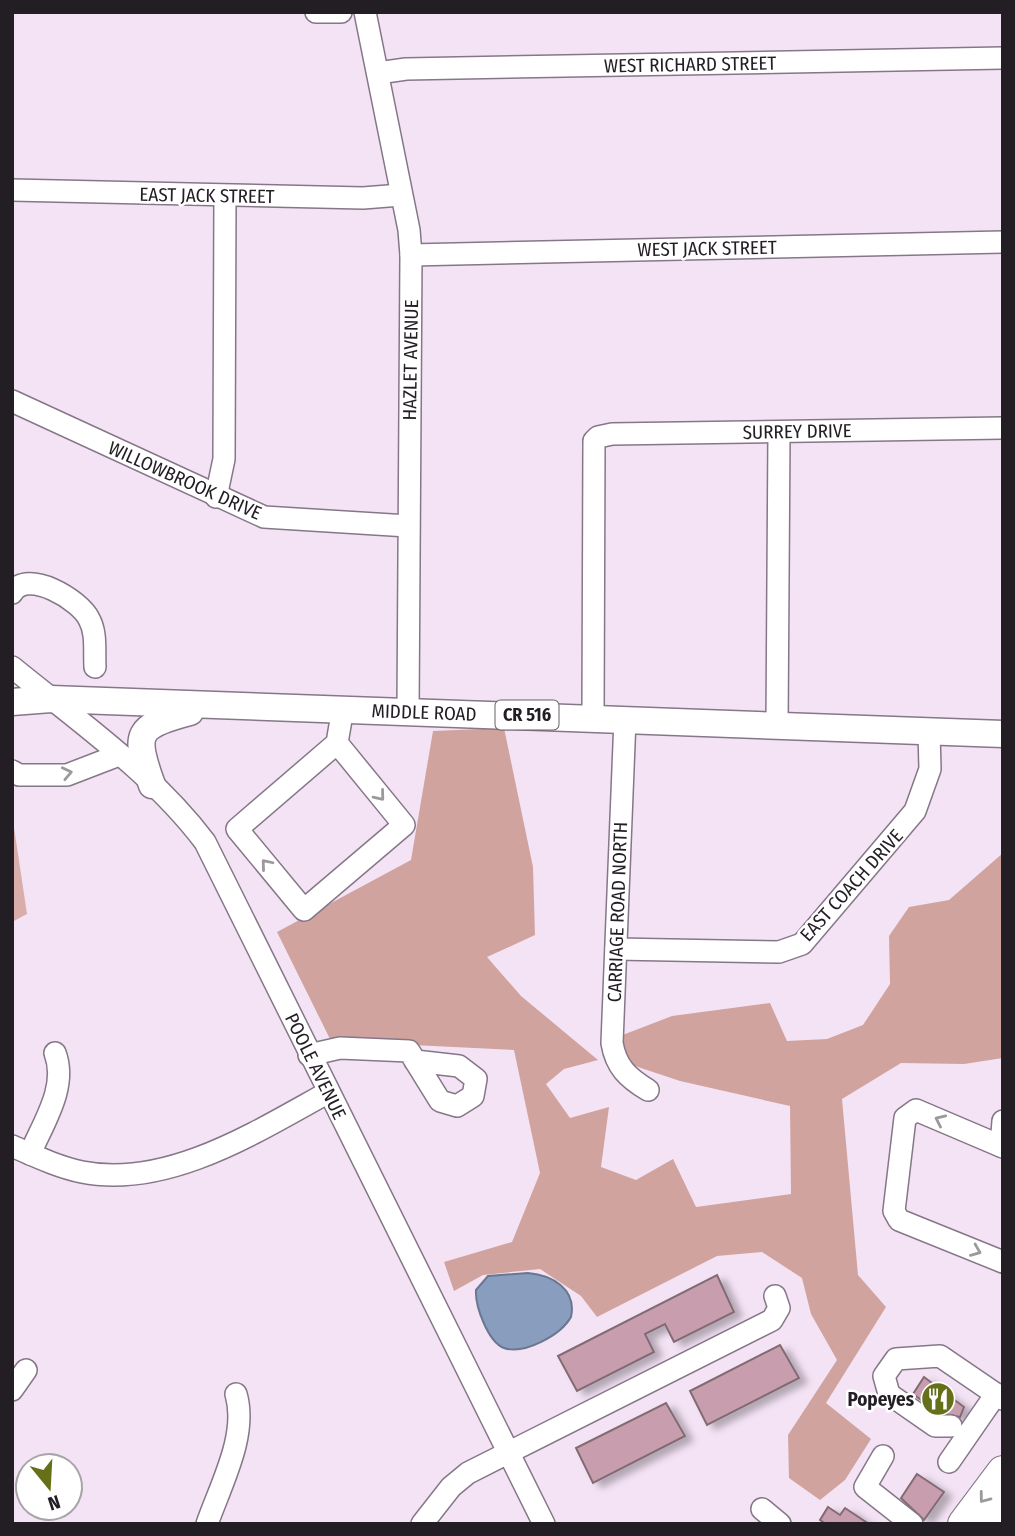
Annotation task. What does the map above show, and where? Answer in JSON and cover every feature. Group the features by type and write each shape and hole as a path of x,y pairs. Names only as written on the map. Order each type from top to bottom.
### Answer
{"highway":[{"path":"964,1524 1003,1472"},
{"path":"993,1524 1003,1509"}],"main road":[{"name":"MIDDLE ROAD","path":"12,702 51,699 343,708 1003,734"},
{"path":"152,785 140,751 143,733 149,726 212,705"}],"street":[{"path":"316,12 341,12"},
{"name":"HAZLET AVENUE","path":"365,12 411,255 408,711"},
{"name":"WEST RICHARD STREET","path":"377,73 406,69 1003,58"},
{"name":"EAST JACK STREET","path":"12,190 363,198 401,195"},
{"path":"216,497 224,459 225,196"},
{"name":"WEST JACK STREET","path":"411,255 1003,242"},
{"name":"WILLOWBROOK DRIVE","path":"12,401 257,515 279,520 408,526"},
{"name":"SURREY DRIVE","path":"593,717 594,442 598,437 612,434 1003,428"},
{"path":"777,725 779,432"},
{"path":"12,593 21,583 30,583 52,591 85,611 94,635 94,667"},
{"name":"POOLE AVENUE","path":"12,667 120,755 152,785 191,823 216,862 327,1093 544,1524"},
{"path":"337,743 404,825 303,909 237,829 337,743 343,708"},
{"name":"CARRIAGE ROAD NORTH","path":"625,719 612,1043 615,1056 629,1079 648,1090"},
{"name":"EAST COACH DRIVE","path":"616,949 779,952 802,944 915,811 930,769 929,732"},
{"path":"12,771 19,775 67,775 120,755"},
{"path":"309,1055 340,1048 409,1051 415,1061"},
{"path":"55,1052 59,1076 55,1097 21,1150 82,1172 116,1176 157,1171 203,1156 327,1093"},
{"path":"1003,1121 1002,1147 916,1110 905,1118 894,1211 899,1220 1003,1262"},
{"path":"422,1524 451,1487 508,1451 772,1320 779,1308 775,1296"},
{"path":"949,1462 958,1432 1000,1396 946,1360 901,1366 894,1372 892,1382 898,1392 958,1432"},
{"path":"12,1390 26,1370"},
{"path":"207,1524 239,1430 241,1413 236,1394"},
{"path":"883,1456 865,1487 912,1524"},
{"path":"766,1516 780,1524"}],"shaded area":[{"path":"504,728 533,867 535,935 487,957 521,996 598,1060 564,1069 546,1084 570,1118 609,1107 601,1167 636,1180 673,1159 696,1207 791,1194 790,1106 680,1081 626,1063 620,1036 672,1016 770,1003 787,1041 827,1039 863,1025 890,984 889,936 909,907 949,900 1003,853 1003,1058 964,1064 901,1063 842,1099 858,1275 886,1307 826,1403 871,1439 845,1480 820,1500 789,1478 788,1435 837,1360 811,1314 802,1278 762,1252 717,1256 597,1317 581,1296 540,1269 483,1275 454,1291 444,1262 512,1242 540,1173 514,1050 331,1041 277,932 411,860 433,731"},
{"path":"12,814 27,914 12,922"}],"water":[{"path":"528,1273 546,1277 561,1285 570,1299 571,1317 551,1337 541,1342 522,1349 504,1348 493,1339 484,1323 476,1290 488,1276"}],"building":[{"path":"717,1275 734,1312 674,1342 665,1324 645,1334 654,1352 577,1391 558,1356"},
{"path":"780,1345 799,1378 707,1425 690,1391"},
{"name":"Popeyes","path":"924,1377 964,1407 960,1417 939,1413 913,1394"},
{"path":"666,1403 685,1436 593,1483 576,1448"},
{"path":"917,1474 944,1492 924,1520 901,1498"},
{"path":"828,1507 840,1515 845,1508 869,1524 826,1524 820,1520"}],"place":[{"name":"Popeyes","path":"938,1399"}]}
